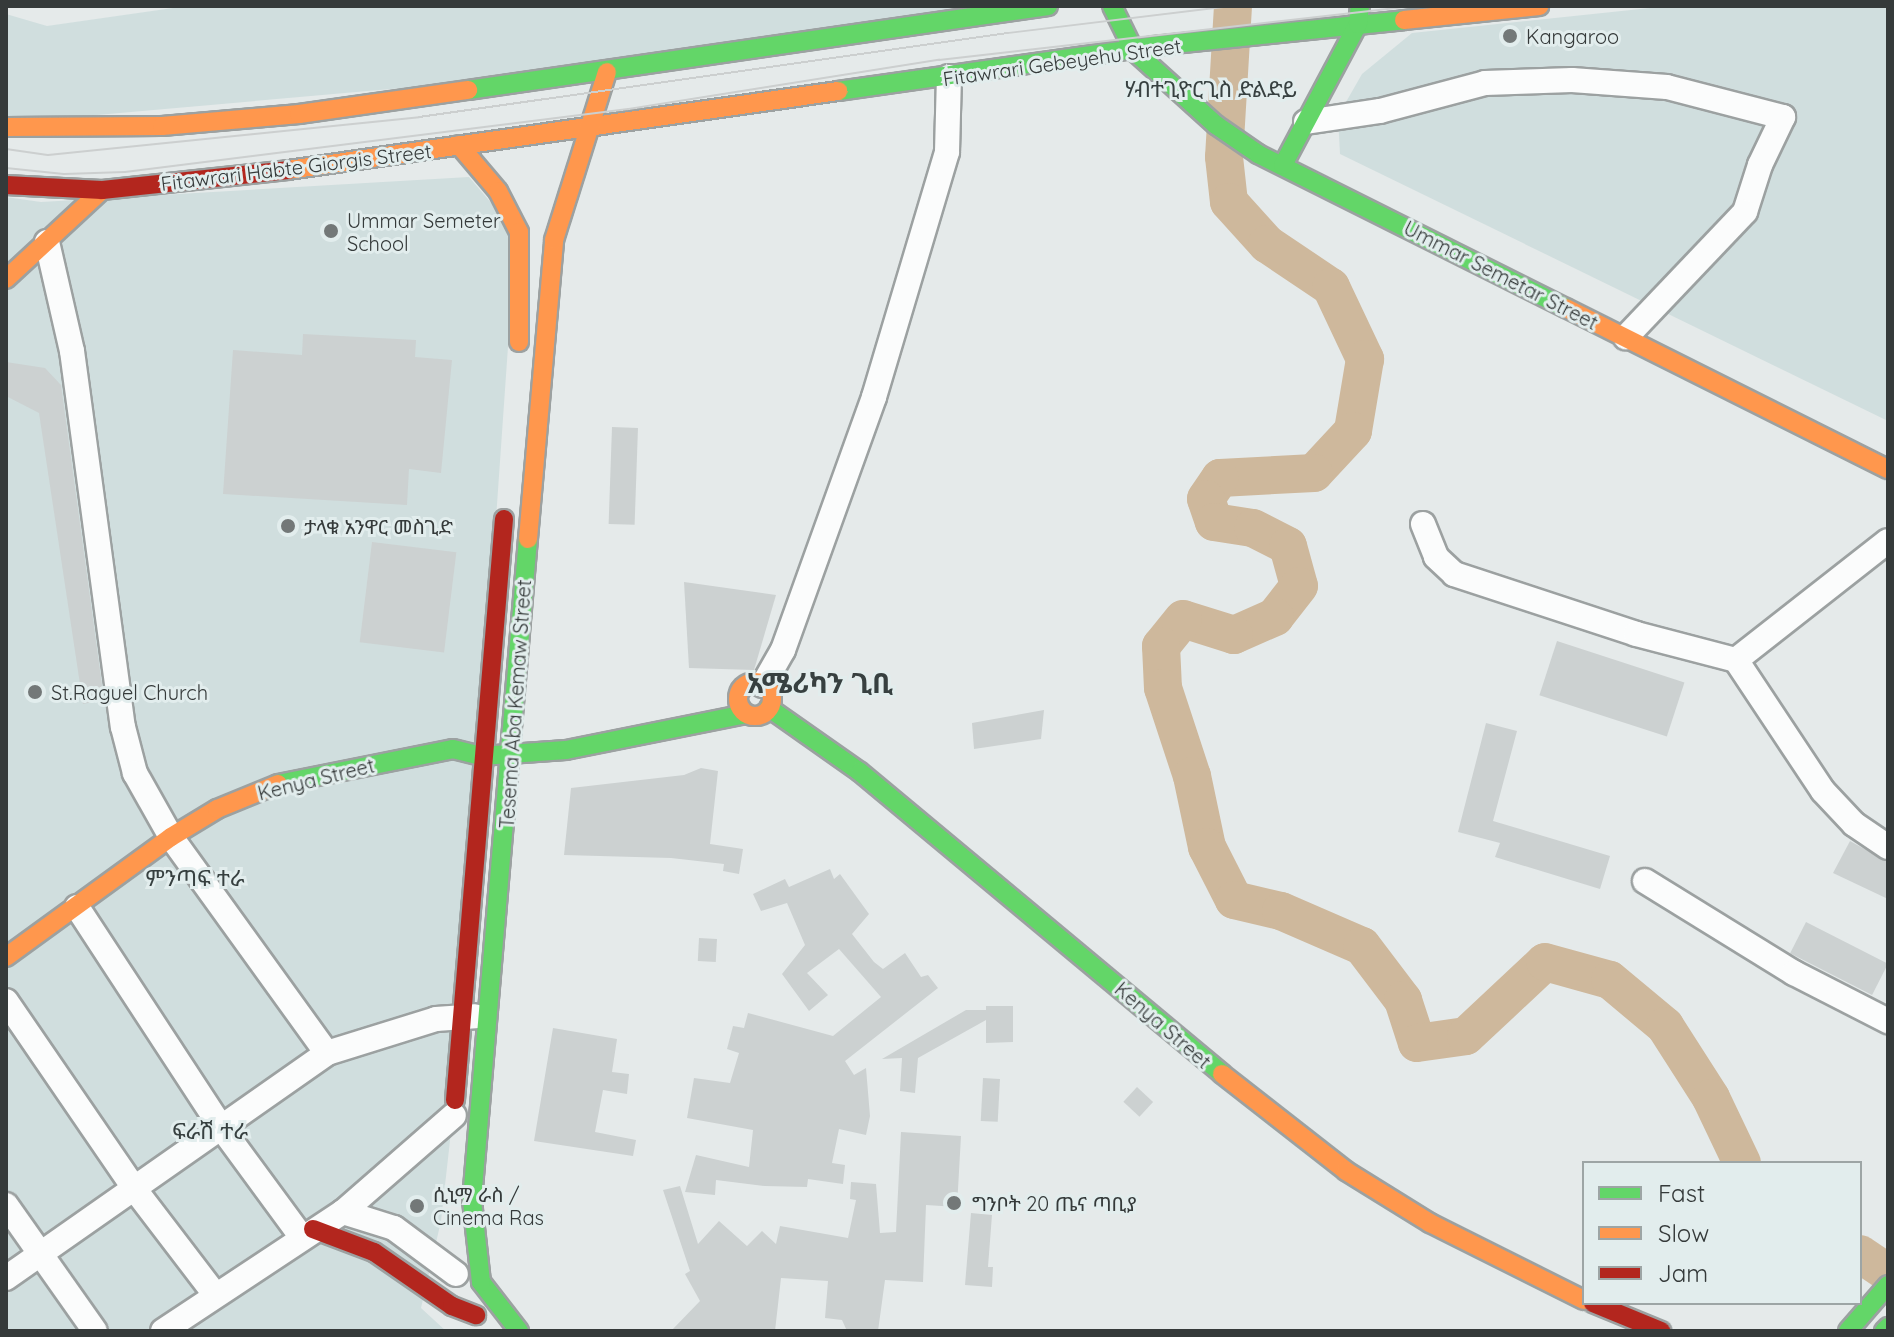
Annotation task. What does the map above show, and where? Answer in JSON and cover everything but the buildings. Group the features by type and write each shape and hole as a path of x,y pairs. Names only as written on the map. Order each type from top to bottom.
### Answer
{"main road":[{"path":"6,127 224,122 607,72 694,72 1005,9 1048,6"},
{"path":"1112,6 1134,51"},
{"name":"Fitawrari Gebeyehu Street","path":"586,129 1264,35 1359,15 1539,6"},
{"path":"1283,165 1359,15"},
{"name":"Ummar Semetar Street","path":"1134,51 1216,125 1258,154 1888,469"},
{"name":"Tesema Aba Kemaw Street","path":"481,1282 472,1200 514,748 554,240 586,129 607,72"},
{"path":"694,72 705,112"},
{"name":"Fitawrari Habte Giorgis Street","path":"6,185 102,190 202,182 586,129"},
{"path":"459,145 498,191 519,232 522,299 517,359"},
{"path":"6,279 102,190"},
{"name":"Tesema Aba Kemaw Street","path":"451,1148 482,748 506,496"},
{"path":"514,748 746,714 759,716 749,695"},
{"name":"Kenya Street","path":"749,695 860,772 1207,1063 1346,1171 1430,1223 1582,1299"},
{"path":"514,748 684,706"},
{"name":"Kenya Street","path":"6,957 171,837 217,809 279,784 453,749 514,748"},
{"path":"307,1233 374,1252 452,1306 476,1315"},
{"path":"453,1247 456,1274 476,1315 492,1331"},
{"path":"456,1274 481,1282 519,1331"},
{"path":"1848,1331 1885,1289"},
{"path":"1598,1305 1661,1331"},
{"path":"1884,1331 1888,1327"}],"street":[{"path":"749,695 793,623 874,397 947,152 949,77"},
{"path":"1306,122 1380,111 1485,83 1572,80 1667,87 1783,117 1760,165 1745,212 1626,337"},
{"path":"47,242 72,351 123,727 135,773 171,837 327,1053"},
{"path":"1423,524 1436,557 1454,574 1609,626 1736,660 1823,791 1854,824 1888,847"},
{"path":"1736,660 1888,541"},
{"path":"1645,881 1794,973 1888,1021"},
{"path":"77,907 223,1130 307,1233"},
{"path":"6,1001 136,1191 214,1293"},
{"path":"6,1278 136,1191 327,1053 461,1014 489,1017"},
{"path":"163,1331 214,1293 343,1212 454,1115"},
{"path":"6,1205 95,1331"},
{"path":"343,1212 394,1228 456,1274"}],"shaded area":[{"path":"187,6 996,6 561,74 6,123 6,14 47,26"},
{"path":"1669,6 1888,6 1888,421 1340,154 1338,116 1362,74 1412,33"},
{"path":"469,177 516,232 457,1078 441,1221 421,1308 446,1331 6,1331 6,197 41,202"}],"waterway":[{"path":"1233,6 1224,157 1229,202 1267,244 1331,287 1365,359 1353,431 1314,473 1220,478 1206,499 1214,522 1253,528 1288,546 1299,586 1275,617 1234,635 1183,619 1161,646 1163,688 1192,776 1207,847 1234,900 1281,911 1362,946 1403,1000 1417,1043 1466,1036 1545,962 1610,980 1665,1026 1711,1098 1741,1161"},
{"path":"1862,1255 1888,1273"}],"tram line":[{"path":"6,149 48,155 419,117 1008,33 1232,6"},
{"path":"6,168 64,174 125,172 628,109 939,60 1416,6"}],"traffic: fast":[{"path":"468,90 1048,6"},
{"path":"1112,6 1134,51 1216,125 1258,154 1566,308"},
{"path":"1283,165 1358,24 1360,6"},
{"path":"838,91 1154,46 1404,20"},
{"path":"519,1331 481,1282 472,1200 528,539"},
{"path":"769,708 860,772 1222,1074"},
{"path":"278,784 453,749 481,756 566,750 746,714"},
{"path":"1848,1331 1888,1285"},
{"path":"1884,1331 1888,1327"}],"traffic: slow":[{"path":"1404,20 1539,6"},
{"path":"528,539 554,240 607,72"},
{"path":"6,127 162,126 299,114 468,90"},
{"path":"288,170 838,91"},
{"path":"459,145 498,191 519,232 519,342"},
{"path":"6,279 102,190"},
{"path":"1566,308 1888,469"},
{"path":"755,682 767,687 772,699 767,711 755,716 743,711 738,699 743,687 755,682"},
{"path":"6,957 171,837 217,809 278,784"},
{"path":"1222,1074 1346,1171 1430,1223 1582,1299"}],"traffic: jam":[{"path":"6,185 102,190 288,170"},
{"path":"455,1100 504,519"},
{"path":"313,1229 374,1252 452,1306 476,1315"},
{"path":"1598,1305 1661,1331"}],"place":[{"name":"Kangaroo","path":"1510,36"},
{"name":"Ummar Semeter School","path":"331,231"},
{"name":"ታላቁ አንዋር መስጊድ","path":"288,526"},
{"name":"St.Raguel Church","path":"35,692"},
{"name":"ግንቦት 20 ጤና ጣቢያ","path":"954,1203"},
{"name":"ሲኒማ ራስ / Cinema Ras","path":"417,1206"}],"district":[{"name":"ሃብተጊዮርጊስ ድልድይ","path":"1211,90"},
{"name":"አሜሪካን ጊቢ","path":"820,683"},
{"name":"ምንጣፍ ተራ","path":"195,879"},
{"name":"ፍራሽ ተራ","path":"210,1132"}]}
